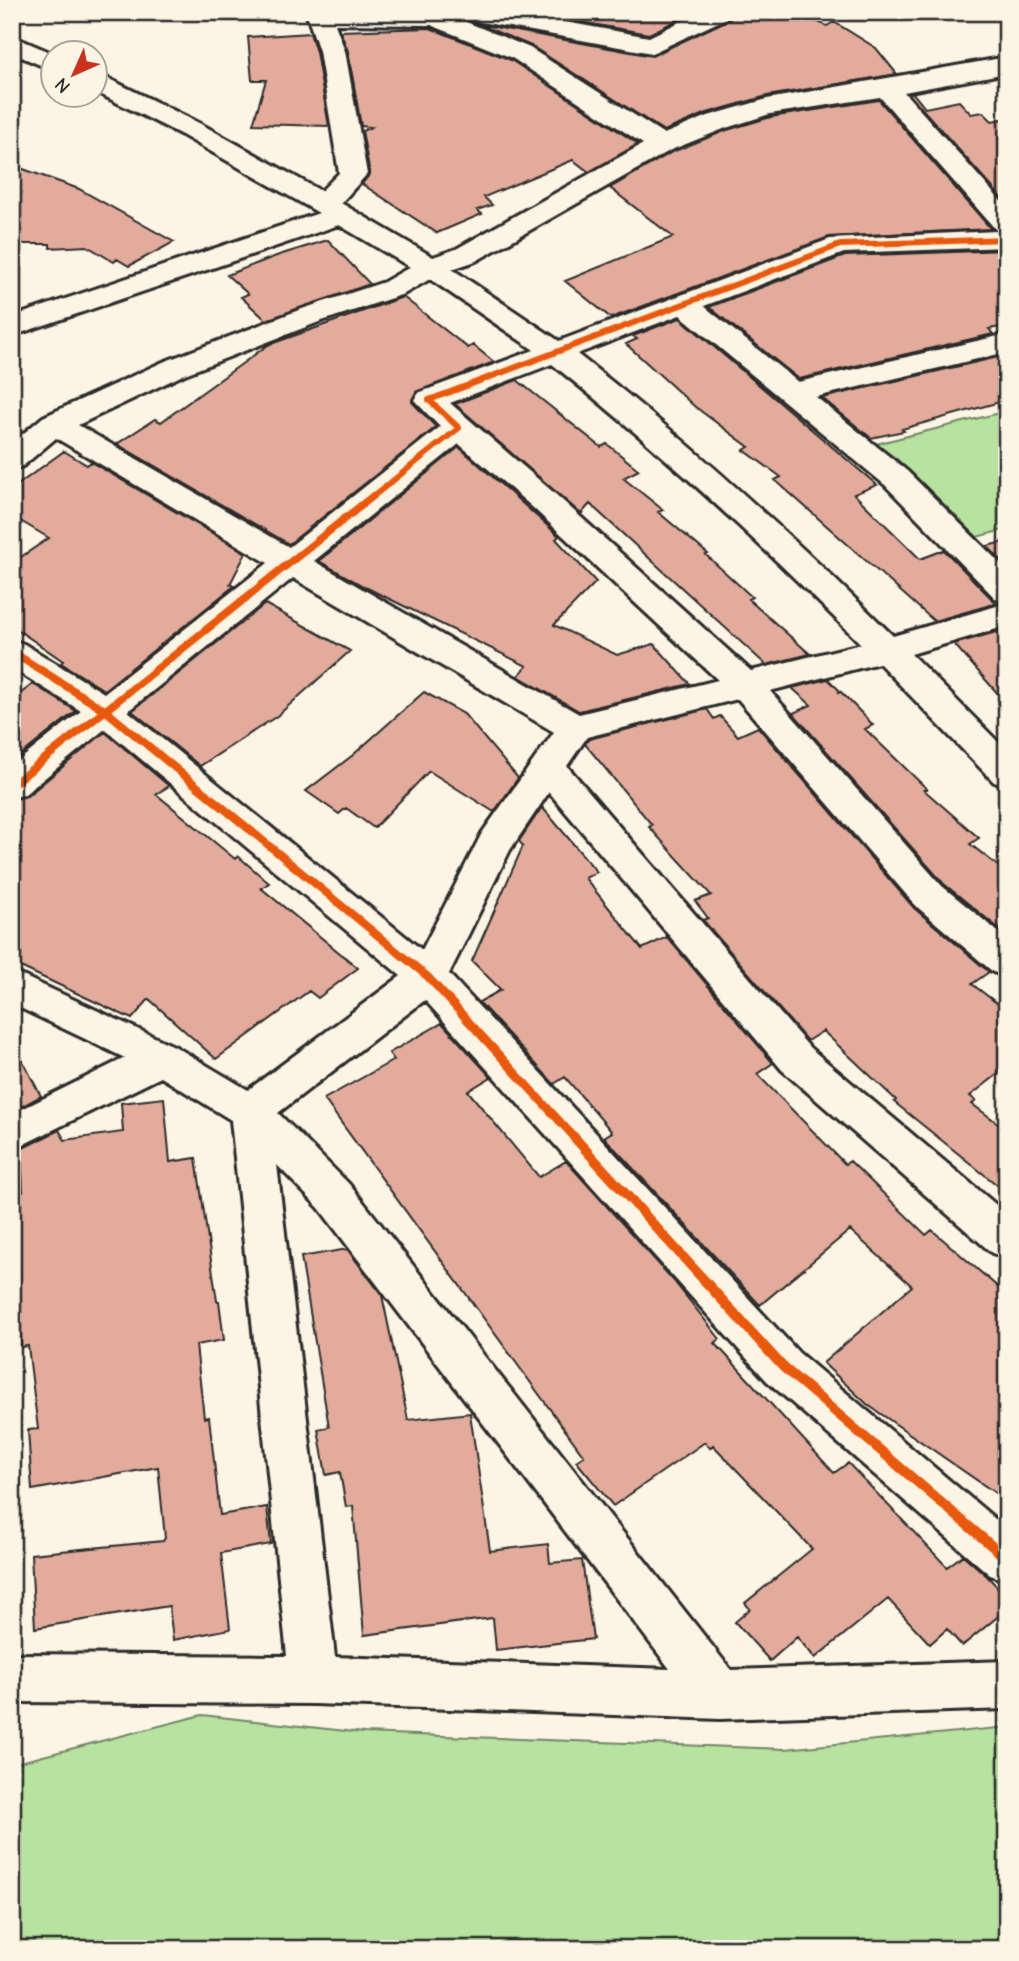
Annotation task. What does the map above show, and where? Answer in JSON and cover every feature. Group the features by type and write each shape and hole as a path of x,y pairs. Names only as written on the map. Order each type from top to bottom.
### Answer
{"street":[{"path":"465,12 652,45 719,12"},
{"path":"12,327 333,210 353,174 332,51 319,14 438,14 521,53 662,144"},
{"path":"12,44 38,56"},
{"path":"12,459 54,424 174,368 309,316 394,288 430,267 466,255 662,144 717,122 767,107 886,89 1007,65"},
{"path":"108,87 151,107 430,267 557,353 726,496 887,649 1007,773"},
{"path":"886,89 1007,225"},
{"path":"1007,239 840,245 429,400 542,499 745,685 929,896 1007,961"},
{"path":"684,304 896,478 1007,590"},
{"path":"793,393 1007,343"},
{"path":"54,424 575,728"},
{"path":"12,785 459,428"},
{"path":"250,1111 428,977 495,843 575,728 887,649 1007,614"},
{"path":"12,652 106,711 428,977 783,1367 1007,1559"},
{"path":"548,767 796,1059 1007,1240"},
{"path":"12,986 162,1058 250,1111 334,1196 720,1695"},
{"path":"12,1133 162,1058"},
{"path":"250,1111 314,1681"},
{"path":"12,1678 314,1681 720,1695 1007,1685"}],"green space":[{"path":"1007,411 1007,529 977,537 898,460 876,444"},
{"path":"202,1715 364,1733 785,1749 1007,1727 1007,1949 12,1949 12,1764"}],"building":[{"path":"538,12 694,12 649,34 546,16"},
{"path":"734,12 796,12 827,26 834,22 876,48 897,74 767,96 707,113 664,131 531,46 478,24 652,56 730,19"},
{"path":"430,28 511,60 638,144 589,172 573,160 484,197 492,205 477,210 482,214 437,233 362,184 370,174 362,131 371,127 361,126 348,51 340,31"},
{"path":"310,33 329,126 253,124 266,80 252,80 248,37"},
{"path":"913,93 925,108 959,101 971,114 983,112 992,121 1007,118 1007,204 909,94"},
{"path":"879,100 991,229 829,237 611,318 565,281 673,237 610,188 672,152 727,130 771,117"},
{"path":"12,165 79,189 174,242 129,266 117,259 114,262 87,246 50,248 50,244 12,244"},
{"path":"328,240 370,284 266,320 241,297 248,294 227,275 279,255"},
{"path":"1007,250 1007,326 989,329 993,334 799,379 709,307 845,256"},
{"path":"403,297 468,348 473,345 494,362 416,392 412,402 436,427 289,544 117,444 155,419 161,422 268,345"},
{"path":"680,318 877,485 854,494 920,559 944,550 993,600 1001,602 934,621 775,480 781,477 744,450 749,447 694,406 626,344 637,339 633,336"},
{"path":"1007,355 1007,400 902,429 904,431 871,438 822,398"},
{"path":"517,380 601,447 607,444 639,470 623,478 663,510 658,512 708,554 706,555 752,597 748,599 810,654 766,665 590,504 581,514 455,404"},
{"path":"459,447 559,536 556,539 596,582 554,625 617,655 654,644 690,684 579,711 518,676 527,666 365,587 319,561"},
{"path":"64,451 87,465 91,462 246,553 230,584 234,586 104,690 61,663 63,661 12,626 12,563 49,538 12,516 12,489"},
{"path":"1007,541 1007,566 987,546"},
{"path":"265,604 350,651 277,716 200,766 132,711"},
{"path":"1007,629 1007,704 954,644"},
{"path":"828,679 840,691 838,693 841,692 873,725 865,729 927,789 924,790 979,838 970,844 1007,873 1007,935 944,884 793,713 811,705 792,688"},
{"path":"33,684 76,711 12,762 12,700"},
{"path":"424,692 464,714 518,778 494,812 429,771 374,828 346,808 339,814 306,791 353,755"},
{"path":"707,709 714,719 720,716 738,736 758,727 914,908 989,972 972,984 1007,1011 1007,1067 970,1096 976,1101 972,1104 1007,1130 1007,1193 894,1102 896,1100 823,1031 807,1041 703,920 708,918 695,901 711,895 649,827 652,825 585,744 589,739"},
{"path":"105,732 169,786 156,794 235,859 238,856 269,883 261,888 358,968 318,998 309,991 216,1059 149,999 132,1019 12,963 12,800 27,796"},
{"path":"542,807 597,872 585,878 642,949 667,937 773,1063 757,1074 845,1164 850,1161 926,1235 932,1230 1007,1295 1007,1501 868,1405 823,1363 912,1286 850,1230 760,1305 604,1137 612,1132 565,1077 554,1084 479,1002 501,990 472,961 523,846 519,841"},
{"path":"442,1023 491,1077 468,1091 539,1177 566,1161 673,1280 720,1339 715,1343 834,1473 848,1463 947,1567 963,1555 987,1576 1007,1597 1007,1609 962,1646 947,1629 930,1644 888,1599 815,1658 797,1637 770,1661 735,1622 750,1609 745,1603 812,1549 713,1445 710,1448 705,1442 613,1506 576,1461 584,1456 324,1099 394,1060 389,1053"},
{"path":"16,1048 41,1096 19,1108"},
{"path":"164,1098 170,1162 196,1158 219,1301 224,1340 196,1345 204,1418 209,1417 220,1515 267,1507 271,1544 221,1553 230,1629 173,1640 169,1606 35,1628 31,1554 163,1541 165,1538 158,1467 32,1490 28,1430 38,1429 28,1346 21,1347 17,1240 12,1241 12,1194 23,1192 21,1149 59,1130 65,1140 123,1132 121,1103"},
{"path":"347,1249 382,1295 408,1420 470,1413 490,1551 548,1544 550,1563 582,1560 593,1639 496,1650 493,1618 364,1635 353,1506 346,1507 340,1472 326,1475 318,1429 329,1427 301,1257"}],"cycle path":[{"path":"12,785 459,428 429,400 840,245 1007,239"},
{"path":"12,652 106,711 428,977 783,1367 1007,1559"}]}
